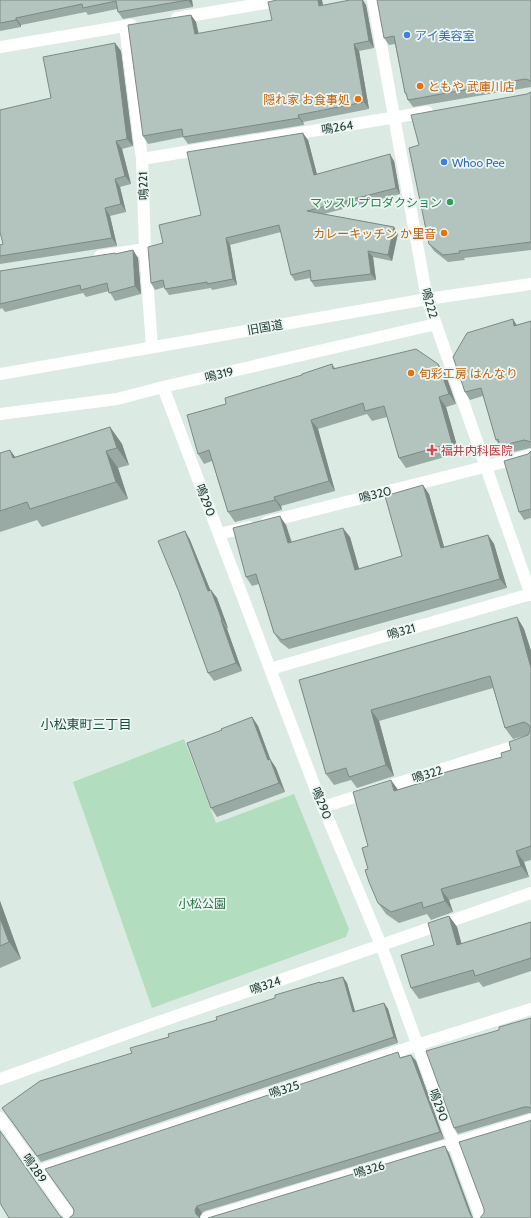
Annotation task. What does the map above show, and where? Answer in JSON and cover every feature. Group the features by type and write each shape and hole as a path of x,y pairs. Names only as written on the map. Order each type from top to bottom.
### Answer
{"street":[{"path":"162,20 283,0"},
{"name":"鳴222","path":"373,0 427,299 531,594"},
{"path":"0,47 140,24"},
{"name":"鳴221","path":"124,26 142,159 145,249 152,347"},
{"name":"鳴264","path":"142,159 440,110"},
{"path":"92,257 145,249"},
{"name":"旧国道","path":"0,374 427,299 531,284"},
{"name":"鳴319","path":"0,414 117,399 436,324"},
{"name":"鳴290","path":"163,387 323,807 381,945 481,1218"},
{"name":"鳴320","path":"219,534 531,454"},
{"name":"鳴321","path":"270,669 531,594"},
{"name":"鳴322","path":"323,807 531,742"},
{"name":"鳴324","path":"0,1080 156,1023 531,893"},
{"name":"鳴325","path":"38,1171 417,1045 531,1009"},
{"name":"鳴289","path":"0,1118 70,1218"},
{"name":"鳴326","path":"207,1218 531,1120"}],"green space":[{"name":"小松公園","path":"184,739 216,823 294,794 349,929 346,937 152,1008 73,782"}],"building":[{"path":"0,0 188,0 118,12 116,1 83,8 82,4 16,18 16,20 0,23"},
{"path":"277,0 318,0 319,6 350,0 362,0 369,41 354,44 364,102 298,115 299,118 183,137 182,129 143,136 128,25 191,15 195,34 272,20 268,2"},
{"path":"377,0 531,0 531,82 525,79 408,100 405,93 394,36 384,38"},
{"path":"115,43 127,139 116,141 125,176 115,179 121,204 105,208 112,238 0,256 0,245 3,244 0,232 0,110 51,98 43,57"},
{"path":"531,92 531,242 459,251 460,253 443,255 429,244 409,148 419,145 411,115 527,94"},
{"path":"303,133 314,175 390,154 396,188 307,211 394,227 388,255 368,251 371,274 311,281 310,270 291,275 279,225 226,238 233,279 165,289 163,280 151,283 148,247 163,243 159,225 201,215 187,152"},
{"path":"133,250 135,286 109,293 107,283 81,290 80,285 0,304 0,271"},
{"path":"513,319 514,326 531,321 531,442 524,440 500,446 498,439 496,440 481,388 465,392 453,357 467,333"},
{"path":"416,349 438,364 449,394 439,397 452,443 399,458 384,406 365,411 363,403 311,420 329,481 274,497 275,500 228,512 209,450 198,454 187,415 226,404 225,398 302,375 332,364 333,369"},
{"path":"110,427 117,448 106,451 116,482 30,509 27,502 0,511 0,453 10,450 13,458"},
{"path":"531,451 531,509 519,512 504,461 528,454"},
{"path":"423,485 441,548 488,535 500,579 282,640 274,633 256,574 246,577 233,528 280,516 288,543 343,528 355,570 402,556 385,496"},
{"path":"185,531 208,591 211,590 236,663 208,673 179,592 158,541"},
{"path":"517,617 531,668 531,846 516,851 521,866 441,889 445,901 423,908 422,902 391,912 378,903 365,870 368,869 362,848 368,846 353,792 391,780 394,791 440,777 439,774 502,757 501,753 511,750 509,742 528,735 530,727 524,722 505,728 490,676 371,710 386,765 349,777 346,768 326,774 299,680"},
{"path":"252,717 268,760 270,759 279,783 211,808 187,743"},
{"path":"449,916 457,945 531,922 531,958 475,976 473,970 411,988 401,955 434,945 428,923"},
{"path":"0,918 9,942 0,946"},
{"path":"343,977 353,1012 384,1003 394,1037 37,1156 2,1108 40,1081 132,1053 130,1048 169,1037 168,1034 217,1020 216,1017 275,998 275,995"},
{"path":"531,1018 531,1109 529,1107 524,1107 454,1128 426,1051 499,1030 499,1027"},
{"path":"398,1052 400,1058 411,1055 440,1132 197,1206 195,1210 196,1214 200,1218 69,1218 73,1215 73,1208 45,1169"},
{"path":"531,1120 531,1218 480,1218 484,1213 484,1209 459,1142"},
{"path":"0,1131 60,1216 63,1218 9,1218 0,1203"},
{"path":"445,1146 470,1214 473,1218 208,1218"}],"place":[{"name":"アイ美容室","path":"407,35"},
{"name":"ともや 武庫川店","path":"420,86"},
{"name":"隠れ家 お食事処","path":"358,99"},
{"name":"Whoo Pee","path":"444,162"},
{"name":"マッスルプロダクション","path":"450,202"},
{"name":"カレーキッチン か里音","path":"444,233"},
{"name":"旬彩工房 はんなり","path":"411,373"},
{"name":"福井内科医院","path":"432,450"}],"district":[{"name":"小松東町三丁目","path":"86,724"}]}
